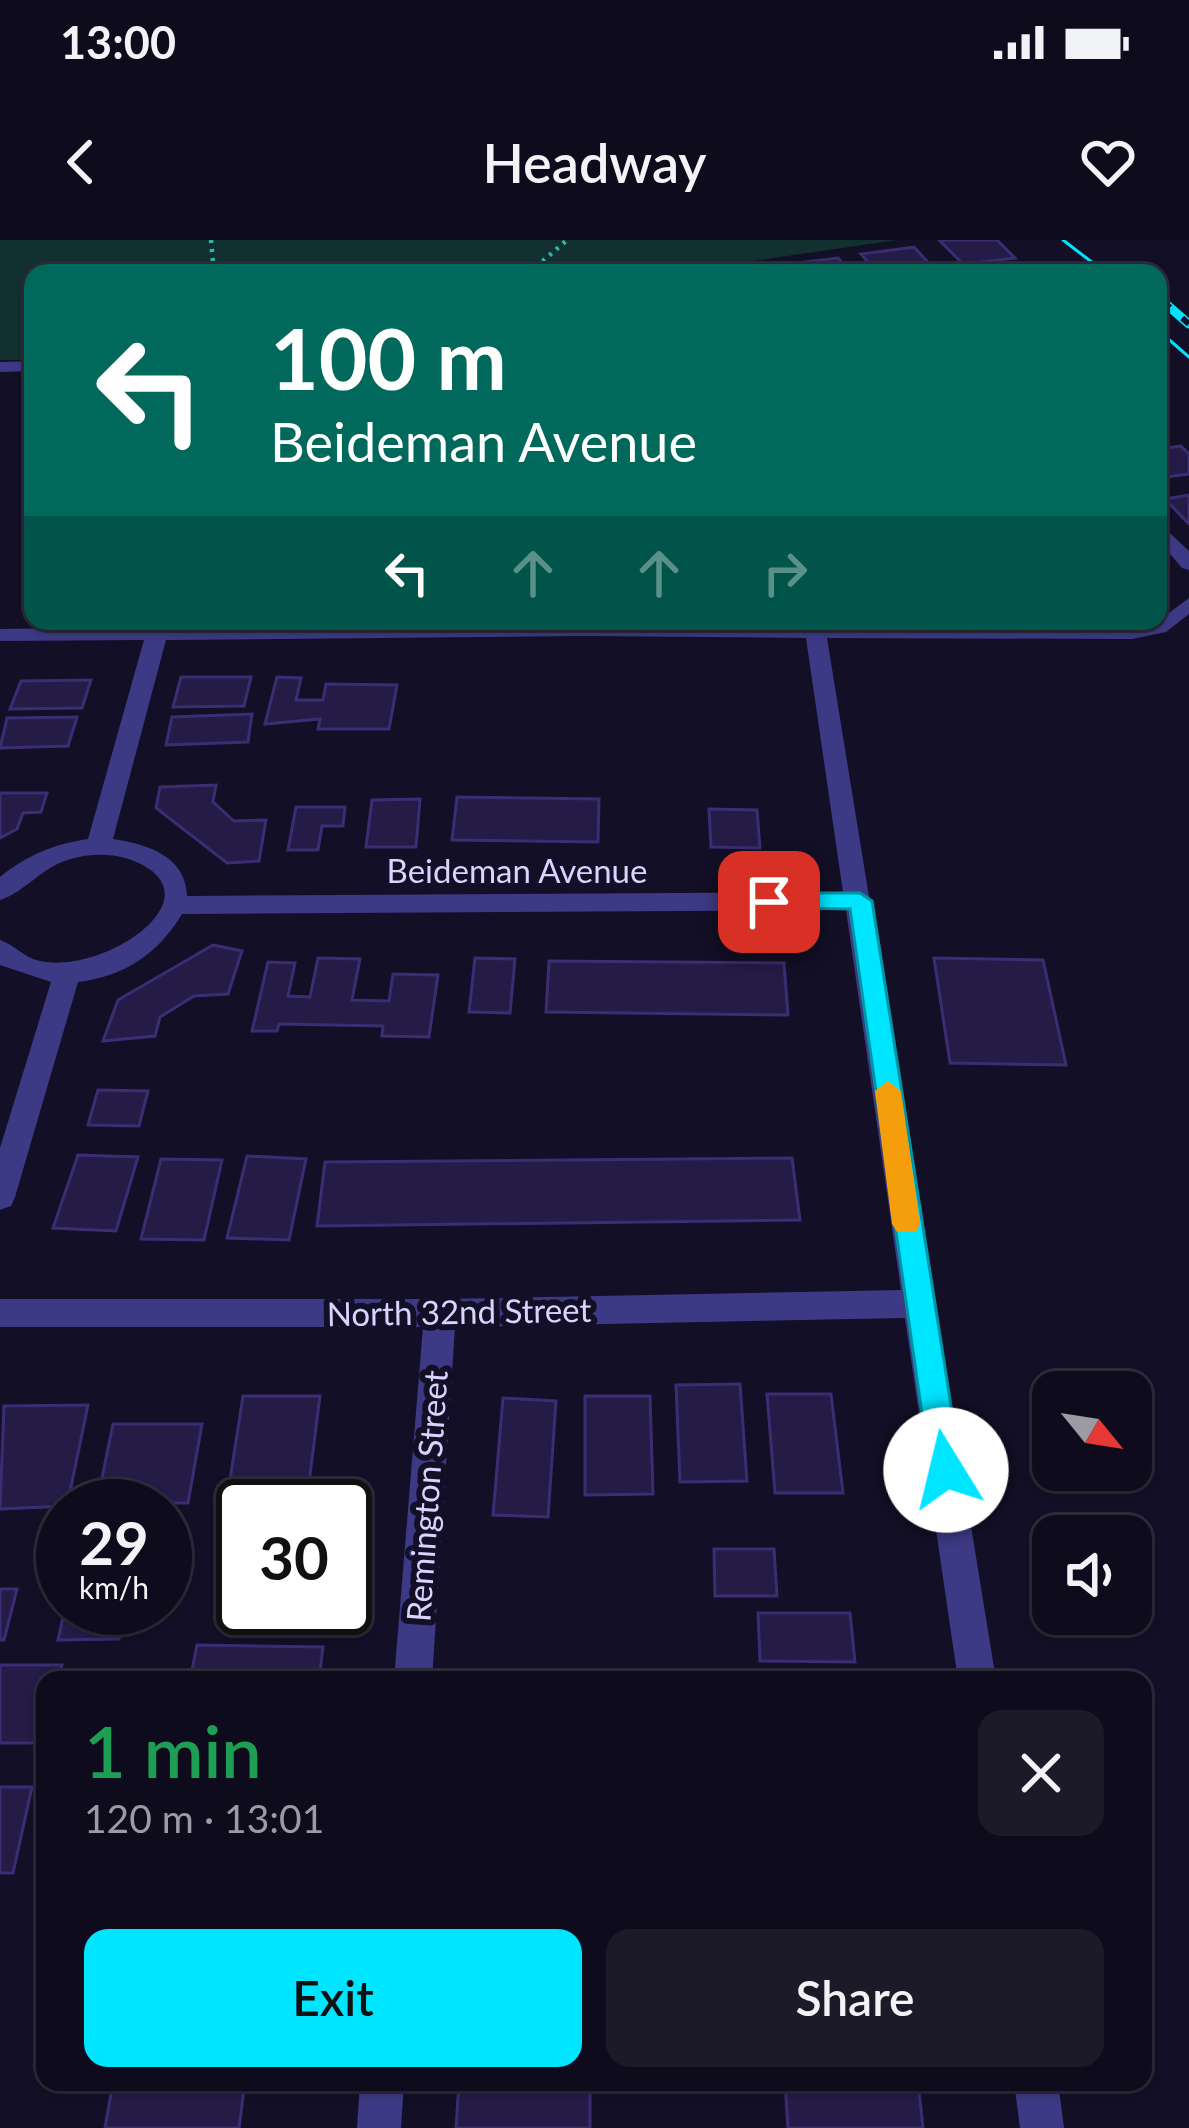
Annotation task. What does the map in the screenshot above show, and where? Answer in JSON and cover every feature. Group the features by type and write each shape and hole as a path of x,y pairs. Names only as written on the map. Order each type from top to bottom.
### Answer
{"street":[{"path":"1167,538 1189,564"},
{"path":"0,635 114,630"},
{"path":"99,844 158,630"},
{"path":"816,630 976,1671"},
{"path":"996,630 1145,630"},
{"path":"0,891 43,856 99,844 149,854 165,868 174,885 174,905 156,934 124,958 67,974 21,966 0,950"},
{"name":"Beideman Avenue","path":"174,905 860,901"},
{"path":"0,1197 67,974"},
{"name":"North 32nd Street","path":"0,1313 440,1313 918,1304"},
{"name":"Remington Street","path":"413,1671 440,1313"},
{"path":"379,2128 381,2091"},
{"path":"1037,2091 1042,2128"}],"path":[{"path":"539,264 567,240"}],"green space":[{"path":"0,240 897,240 733,264 24,264 24,360 0,360"}],"building":[{"path":"939,240 997,240 1015,258 963,264"},
{"path":"914,247 930,264 870,264 861,254"},
{"path":"838,258 843,264 788,264"},
{"path":"1181,446 1189,454 1189,474 1167,477 1167,448"},
{"path":"1189,495 1189,524 1167,501"},
{"path":"181,677 251,677 244,706 173,707"},
{"path":"277,677 301,678 296,700 323,700 326,684 397,685 389,729 318,729 320,719 265,724"},
{"path":"91,680 82,708 10,709 21,681"},
{"path":"252,714 248,742 166,745 172,717"},
{"path":"77,717 68,746 0,748 7,718"},
{"path":"216,785 213,802 234,821 266,820 259,861 227,863 156,808 160,787"},
{"path":"0,793 47,793 41,812 23,813 17,829 0,838"},
{"path":"457,797 599,799 598,842 452,840"},
{"path":"420,799 416,847 366,847 372,800"},
{"path":"296,807 345,807 343,826 322,826 318,850 288,850"},
{"path":"709,809 757,810 760,848 711,847"},
{"path":"213,945 242,951 228,994 194,996 160,1017 155,1036 103,1041 118,1000"},
{"path":"318,958 360,959 352,1000 389,1001 393,974 438,975 429,1037 382,1036 383,1026 279,1024 277,1031 252,1031 268,962 295,963 288,996 310,997"},
{"path":"475,958 515,959 510,1013 469,1012"},
{"path":"934,958 1043,960 1066,1065 950,1063"},
{"path":"549,961 784,963 788,1015 546,1012"},
{"path":"98,1090 148,1091 139,1126 88,1125"},
{"path":"78,1155 138,1157 116,1231 53,1228"},
{"path":"247,1156 306,1159 289,1240 227,1238"},
{"path":"792,1158 800,1220 317,1226 325,1162"},
{"path":"161,1159 222,1160 204,1240 141,1239"},
{"path":"740,1384 747,1481 680,1482 676,1385"},
{"path":"767,1394 831,1394 843,1493 775,1493"},
{"path":"243,1396 320,1396 309,1479 230,1479"},
{"path":"585,1396 650,1396 653,1494 585,1495"},
{"path":"503,1398 556,1401 548,1517 493,1515"},
{"path":"88,1405 73,1479 36,1479 36,1507 0,1509 4,1406"},
{"path":"113,1424 202,1424 192,1480 102,1479"},
{"path":"714,1549 774,1549 777,1596 715,1596"},
{"path":"0,1589 17,1589 4,1640 0,1640"},
{"path":"758,1613 850,1613 855,1662 760,1661"},
{"path":"59,1635 120,1635 119,1639 58,1640"},
{"path":"197,1645 323,1647 320,1671 192,1671"},
{"path":"0,1665 62,1665 60,1671 36,1671 36,1743 0,1743"},
{"path":"0,1787 32,1787 13,1873 0,1873"},
{"path":"111,2091 244,2091 239,2128 105,2128"},
{"path":"458,2091 590,2091 590,2128 456,2128"},
{"path":"786,2091 919,2091 923,2128 788,2128"}],"tram line":[{"path":"1063,240 1094,264"},
{"path":"1167,338 1189,357"}],"railway":[{"path":"1167,305 1189,324"}],"slow traffic":[{"path":"888,1091 906,1224"}],"route":[{"path":"769,902 860,901 946,1470"}]}
